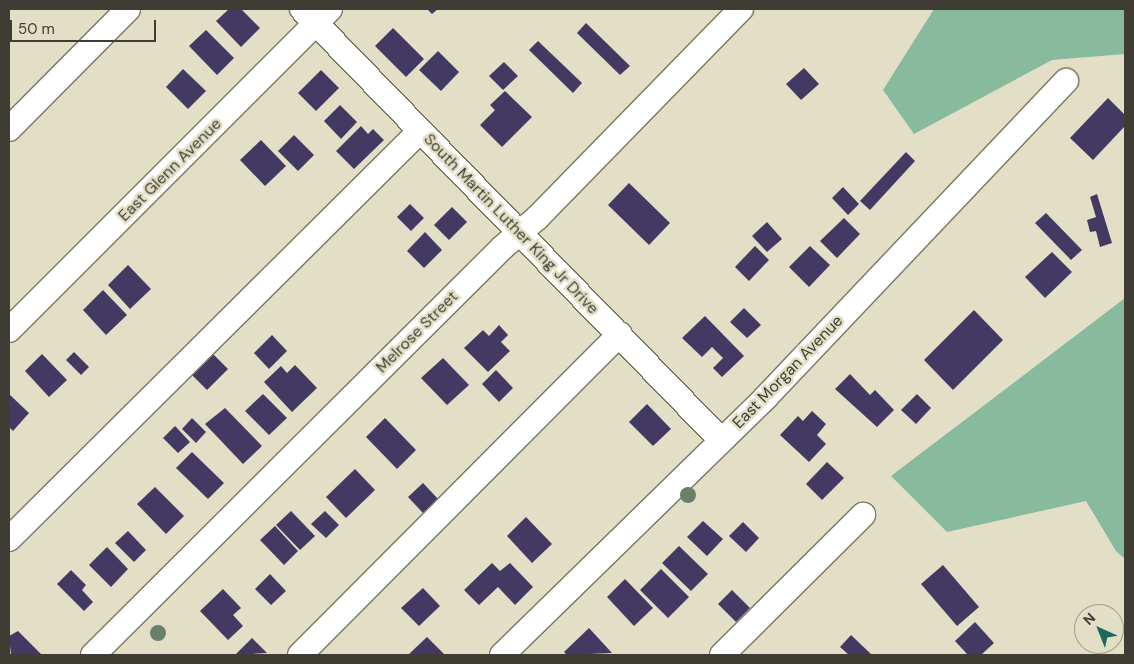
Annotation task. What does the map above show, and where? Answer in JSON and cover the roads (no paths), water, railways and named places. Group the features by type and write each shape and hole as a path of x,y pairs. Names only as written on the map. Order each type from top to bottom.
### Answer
{"street":[{"path":"9,129 128,9"},
{"name":"Melrose Street","path":"93,655 518,234 741,9"},
{"name":"South Martin Luther King Jr Drive","path":"316,14 420,131 518,234 620,334 721,440"},
{"name":"East Glenn Avenue","path":"9,330 316,14"},
{"name":"East Morgan Avenue","path":"502,655 766,397 1066,81"},
{"path":"9,539 420,131"},
{"path":"300,655 620,334"},
{"path":"722,655 862,515"}]}
